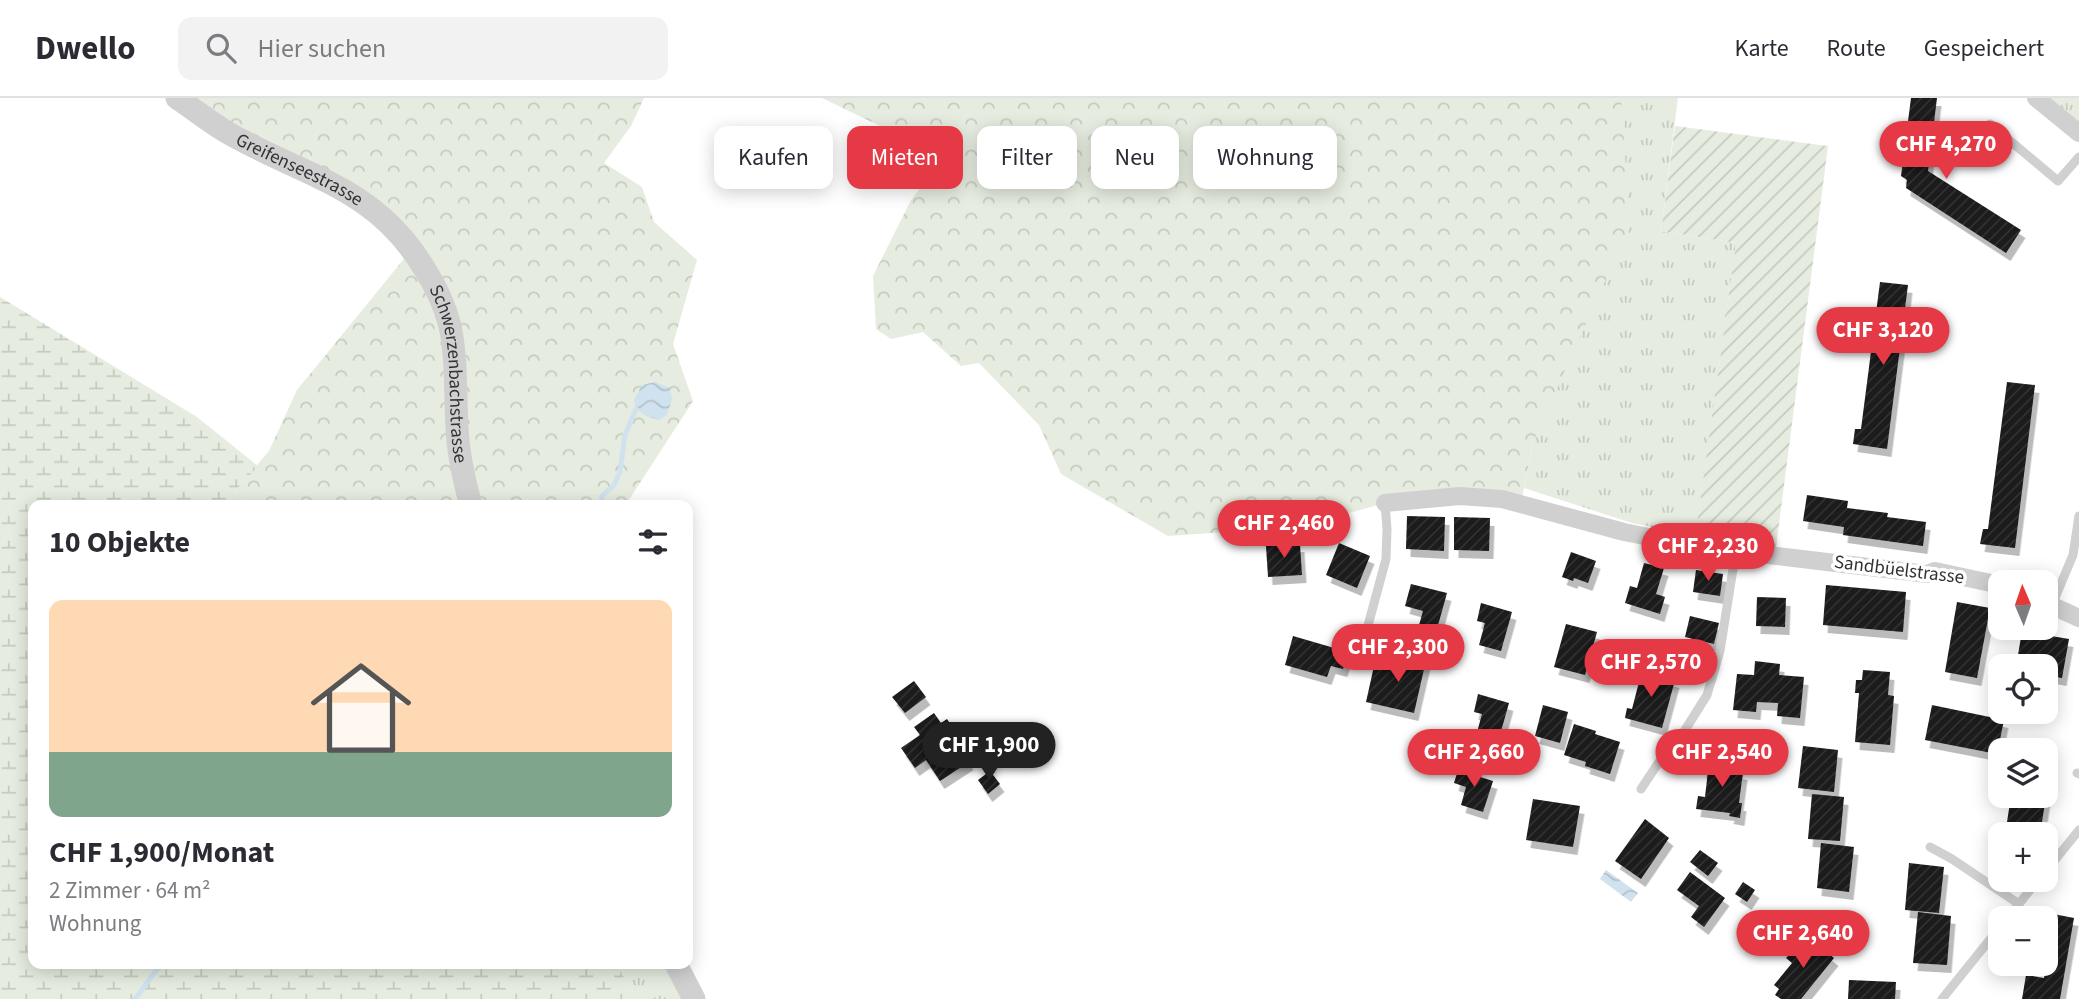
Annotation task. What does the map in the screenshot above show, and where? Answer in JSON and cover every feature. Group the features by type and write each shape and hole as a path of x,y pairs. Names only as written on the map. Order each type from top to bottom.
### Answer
{"street":[{"name":"Greifenseestrasse","path":"177,98 230,134 339,186 364,202 391,224 412,249"},
{"path":"2036,98 2079,133"},
{"name":"Schwerzenbachstrasse","path":"412,249 434,284 449,324 454,358 461,468 469,500"},
{"name":"Sandbüelstrasse","path":"1385,503 1460,496 1502,499 1624,532 1694,546 1927,574 1935,571 1988,583"},
{"path":"2058,608 2079,618"},
{"path":"679,969 694,999"}],"lane":[{"path":"1990,124 2058,181 2079,157"},
{"path":"1363,643 1386,559 1385,503"},
{"path":"2058,586 2073,555 2079,516"},
{"path":"1641,789 1665,753 1680,738 1707,695 1720,651 1736,550"},
{"path":"1648,658 1712,679"},
{"path":"2058,856 2079,830"},
{"path":"1930,847 2019,904 2028,892"},
{"path":"1942,999 1988,942"}],"green space":[{"path":"177,98 644,98 631,126 604,163 642,187 654,222 697,260 673,344 693,401 629,500 243,500 234,492 269,451 297,390 412,249 364,202"},
{"path":"822,98 1621,98 1630,226 1533,442 1521,503 1385,503 1331,518 1269,529 1168,536 1061,474 1039,425 979,363 961,366 923,332 891,339 876,329 873,276 911,200 919,189 963,189 963,126 880,126"},
{"path":"1621,98 1678,98 1661,231 1736,243 1696,536 1632,523 1524,488 1533,442"},
{"path":"2036,98 2079,98 2079,133"},
{"path":"1675,126 1828,146 1775,555 1694,546 1736,243 1661,231"},
{"path":"0,297 197,417 258,466 234,492 243,500 28,500 28,969 619,969 637,999 0,999"},
{"path":"619,969 678,969 693,999 637,999"}],"water":[{"path":"655,382 670,388 672,399 667,415 659,420 636,409 634,400 642,385"},
{"path":"1606,870 1638,893 1631,902 1600,879"}],"building":[{"path":"1911,98 1937,98 1928,171 2021,230 2006,253 1906,188 1907,180 1901,176"},
{"path":"1880,282 1908,285 1887,449 1853,444 1855,429 1861,429"},
{"path":"2007,382 2035,385 2015,548 1980,544 1983,529 1988,529"},
{"path":"1807,495 1848,501 1847,508 1888,513 1887,517 1926,522 1923,546 1843,535 1844,527 1803,521"},
{"path":"1407,516 1445,517 1444,551 1406,549"},
{"path":"1454,517 1490,518 1489,551 1454,550"},
{"path":"1339,543 1370,556 1357,588 1326,575"},
{"path":"1300,544 1302,575 1268,577 1266,546"},
{"path":"1571,552 1596,561 1588,583 1562,577"},
{"path":"1644,563 1664,568 1656,594 1665,597 1660,614 1625,603 1630,586 1637,588"},
{"path":"1696,570 1723,574 1720,596 1693,592"},
{"path":"1411,584 1447,593 1437,629 1419,625 1423,611 1405,606"},
{"path":"1826,585 1906,592 1903,632 1823,625"},
{"path":"1757,597 1786,598 1785,627 1756,626"},
{"path":"1957,602 1988,608 1977,678 1945,672"},
{"path":"1481,603 1512,612 1501,651 1479,645 1485,623 1477,621"},
{"path":"1690,616 1719,623 1714,644 1685,637"},
{"path":"1566,624 1597,632 1585,675 1554,667"},
{"path":"1293,636 1348,652 1343,669 1331,666 1327,677 1285,665"},
{"path":"2069,639 2062,678 2058,677 2058,654 2018,654 2020,640"},
{"path":"1402,651 1427,656 1414,713 1366,702 1374,666 1398,671"},
{"path":"1755,661 1780,664 1779,675 1804,677 1800,718 1777,716 1778,703 1757,702 1756,712 1733,710 1737,674 1754,675"},
{"path":"1638,670 1675,680 1662,728 1625,718 1627,708 1632,709 1639,682 1635,681"},
{"path":"1863,670 1890,672 1888,695 1894,696 1890,745 1855,742 1859,693 1855,693 1856,680 1862,680"},
{"path":"914,681 926,697 905,713 892,697"},
{"path":"1478,694 1509,703 1498,742 1476,736 1482,714 1474,712"},
{"path":"1543,705 1568,712 1560,743 1535,736"},
{"path":"1932,705 1988,717 1988,724 2003,724 2000,738 1988,738 1988,752 1925,740"},
{"path":"934,713 941,723 947,719 961,740 956,743 969,762 940,781 926,760 915,768 901,748 920,735 914,727"},
{"path":"1574,724 1620,742 1610,774 1585,766 1586,762 1564,755"},
{"path":"1803,746 1838,750 1834,792 1798,788"},
{"path":"1703,760 1739,764 1738,771 1743,772 1740,818 1729,816 1730,813 1696,809 1698,796 1705,797 1708,771 1702,771"},
{"path":"1459,767 1478,772 1477,776 1493,781 1483,812 1461,805 1466,787 1454,783"},
{"path":"990,771 1000,784 988,794 978,780"},
{"path":"1812,794 1844,797 1840,841 1808,839"},
{"path":"1533,799 1580,806 1573,847 1526,840"},
{"path":"2009,808 2044,808 2042,822 2007,822"},
{"path":"1645,819 1669,838 1641,879 1615,861"},
{"path":"1821,843 1854,847 1849,892 1817,888"},
{"path":"1700,850 1718,863 1708,876 1690,862"},
{"path":"1909,863 1944,867 1939,913 1905,910"},
{"path":"1690,872 1725,898 1704,927 1691,917 1699,906 1677,890"},
{"path":"1743,882 1755,890 1747,902 1735,894"},
{"path":"1918,912 1951,916 1947,965 1913,963"},
{"path":"2058,915 2074,918 2060,999 2022,999 2026,976 2058,976"},
{"path":"1806,935 1834,958 1801,999 1781,999 1775,995 1779,989 1774,985 1792,963 1786,958"},
{"path":"1849,980 1896,982 1895,999 1848,999"}],"waterway":[{"path":"602,500 602,496 614,485 620,472 625,435 636,409"},
{"path":"135,999 157,969"}]}
